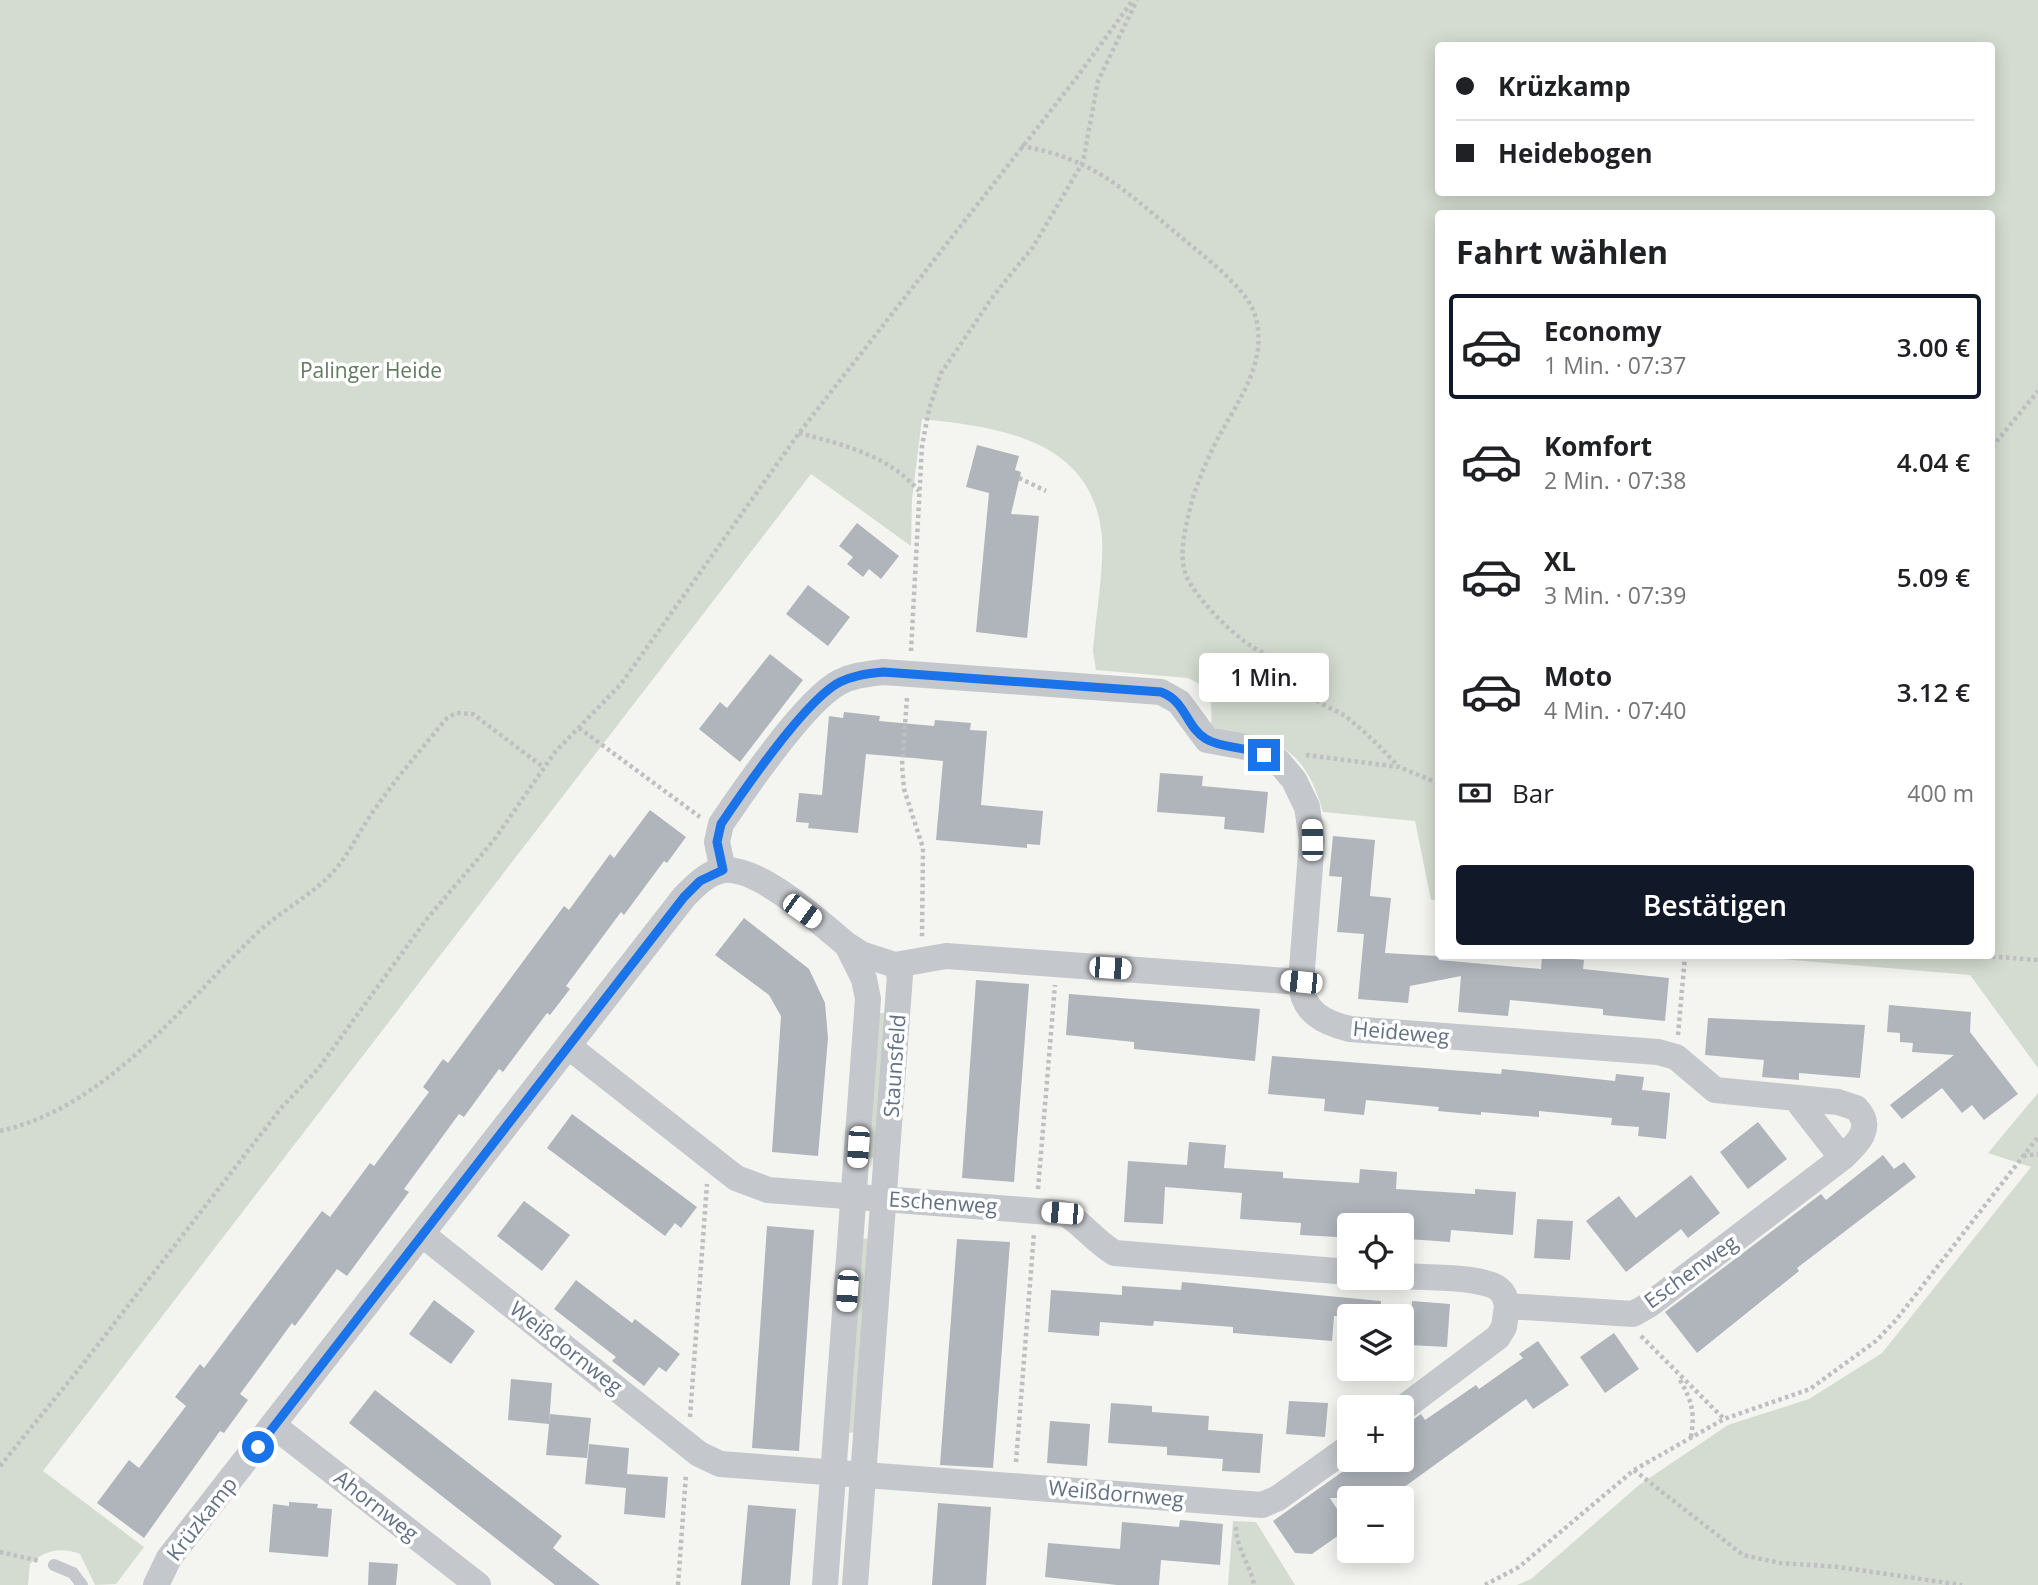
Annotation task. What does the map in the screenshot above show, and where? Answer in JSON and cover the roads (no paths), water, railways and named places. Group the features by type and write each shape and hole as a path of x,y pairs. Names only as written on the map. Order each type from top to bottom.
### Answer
{"street":[{"path":"723,870 717,842 721,824 813,704 838,683 858,674 909,674 1161,692 1179,702 1207,740 1251,748 1278,761 1294,780 1312,823 1301,982 946,956 895,965"},
{"name":"Staunsfeld","path":"723,870 741,872 762,881 861,954 895,965 901,986 855,1585"},
{"name":"Krüzkamp","path":"156,1585 169,1558 684,897 700,881 723,870"},
{"name":"Staunsfeld","path":"825,1585 868,999 864,979 847,945"},
{"name":"Heideweg","path":"1301,982 1301,996 1312,1012 1328,1024 1350,1029 1658,1052 1676,1057 1715,1090 1838,1102 1861,1113 1865,1130 1861,1140 1842,1158"},
{"name":"Eschenweg","path":"568,1046 736,1178 768,1190 1067,1213 1097,1244 1115,1253 1337,1271"},
{"path":"1796,1099 1842,1158"},
{"name":"Eschenweg","path":"1507,1306 1633,1314 1649,1305 1842,1158"},
{"name":"Weißdornweg","path":"423,1235 709,1461 720,1464 834,1471"},
{"path":"1414,1277 1495,1286 1504,1293 1507,1306 1504,1326 1498,1337 1414,1400"},
{"name":"Ahornweg","path":"274,1426 478,1585"},
{"name":"Weißdornweg","path":"865,1473 1238,1504 1270,1504 1337,1456"},
{"path":"834,1471 865,1473"}],"lane":[{"path":"54,1565 73,1573 82,1585"}],"park label":[{"name":"Palinger Heide","path":"371,371"}]}
